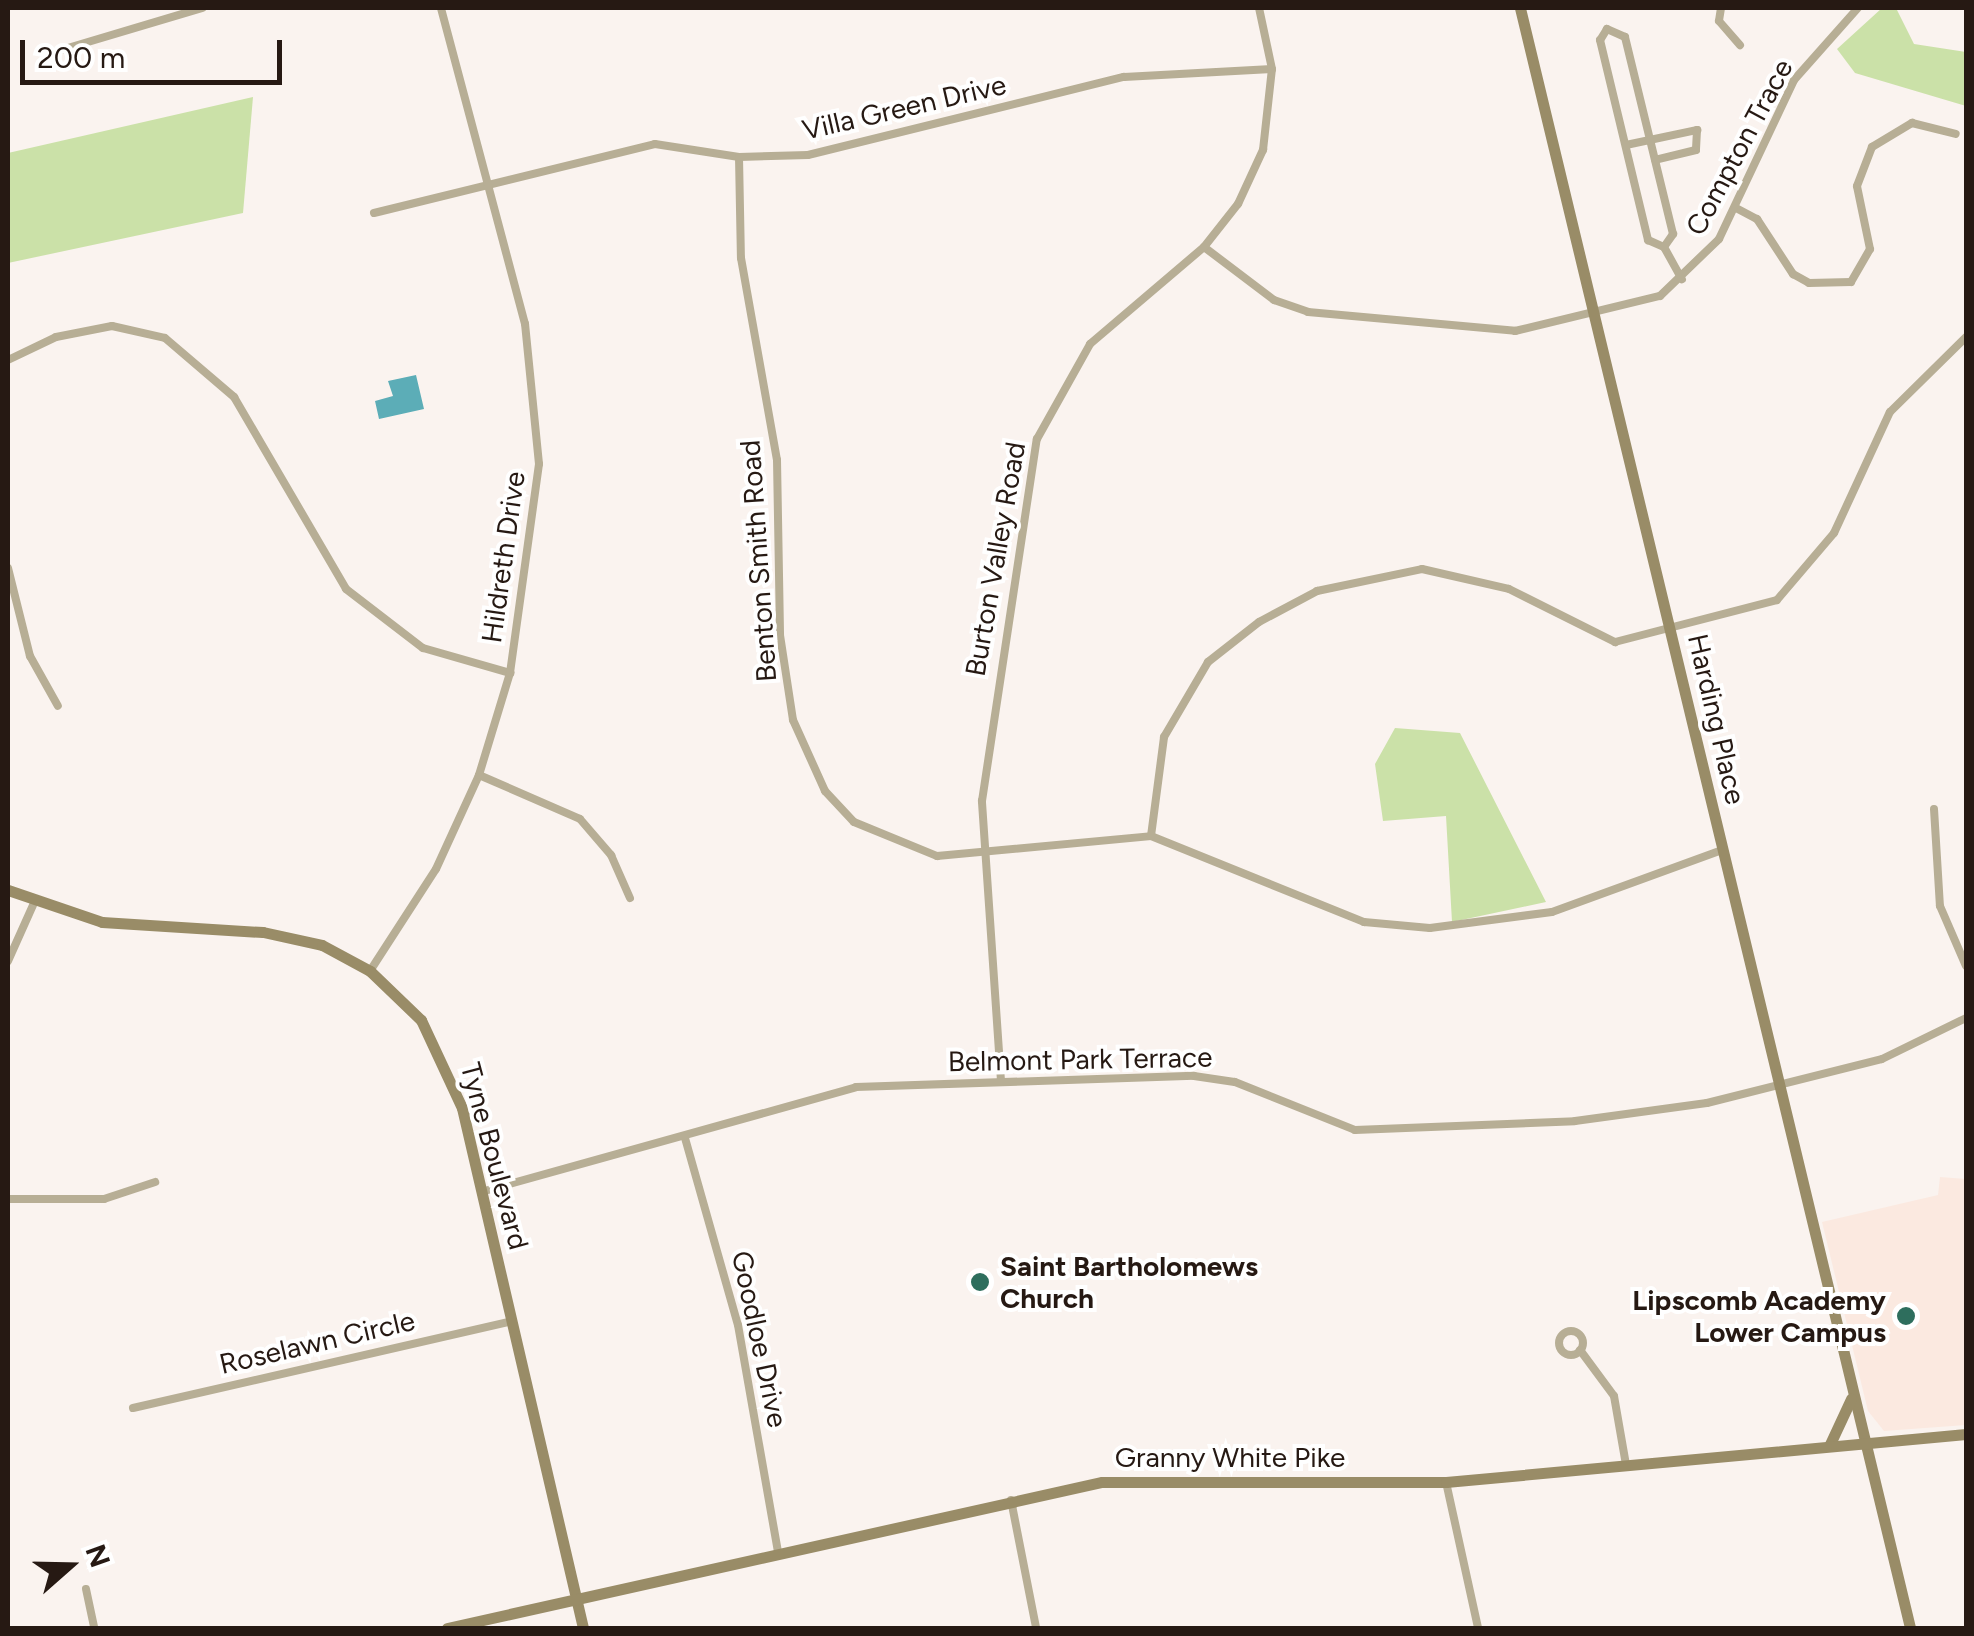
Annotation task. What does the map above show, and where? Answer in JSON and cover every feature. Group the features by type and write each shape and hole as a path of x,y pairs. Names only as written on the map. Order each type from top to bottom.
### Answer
{"main road":[{"name":"Harding Place","path":"1520,8 1910,1628"},
{"name":"Tyne Boulevard","path":"8,890 34,903 102,922 282,934 370,971 410,1007 445,1060 482,1192 583,1628"},
{"path":"1827,1446 1844,1429 1852,1390"},
{"name":"Granny White Pike","path":"448,1628 1011,1499 1141,1478 1446,1482 1966,1434"}],"street":[{"path":"51,53 202,8"},
{"name":"Hildreth Drive","path":"370,971 436,869 479,775 510,674 539,464 525,324 484,185 441,8"},
{"name":"Burton Valley Road","path":"1002,1081 984,854 993,701 1037,439 1090,344 1204,247 1263,150 1272,69 1260,8"},
{"path":"1721,8 1719,21 1740,45"},
{"name":"Compton Trace","path":"1204,247 1274,300 1308,312 1516,331 1595,318 1682,279 1736,208 1794,80 1858,8"},
{"path":"1664,247 1673,234 1623,32 1607,29 1600,40 1648,240 1664,247 1682,279"},
{"name":"Villa Green Drive","path":"374,213 655,144 739,157 808,155 1124,77 1272,69"},
{"path":"1736,208 1757,218 1793,274 1809,283 1850,282 1870,250 1857,186 1872,147 1912,123 1956,134"},
{"path":"1626,145 1693,127 1701,141 1655,160"},
{"name":"Benton Smith Road","path":"739,157 741,258 777,460 780,635 793,720 825,791 854,822 937,856 1151,836 1364,922 1430,928 1552,912 1722,850"},
{"path":"8,360 56,336 112,326 142,330 202,364 234,397 342,584 376,617 423,648 510,674"},
{"path":"1151,836 1164,737 1208,662 1317,591 1376,574 1470,574 1580,632 1614,642 1670,633 1777,600 1812,566 1890,412 1966,337"},
{"path":"8,568 30,656 58,706"},
{"path":"479,775 580,819 611,854 630,898"},
{"path":"1934,809 1940,906 1966,966"},
{"path":"8,961 34,903"},
{"name":"Belmont Park Terrace","path":"482,1192 685,1138 839,1089 1002,1081 1220,1078 1324,1125 1366,1131 1608,1118 1779,1085 1904,1052 1966,1018"},
{"name":"Goodloe Drive","path":"685,1138 741,1340 778,1552"},
{"path":"8,1199 104,1200 155,1182"},
{"name":"Roselawn Circle","path":"133,1408 512,1321"},
{"path":"1580,1350 1619,1407 1626,1465"},
{"path":"1446,1482 1478,1628"},
{"path":"1011,1499 1036,1628"},
{"path":"86,1589 94,1628"}],"shaded area":[{"name":"Lipscomb Academy Lower Campus","path":"1940,1177 1966,1179 1966,1425 1884,1431 1868,1411 1822,1222 1938,1195"}],"green space":[{"path":"1882,8 1896,8 1914,44 1966,52 1966,106 1855,73 1837,49"},
{"path":"253,97 243,213 8,263 8,153"},
{"path":"1395,728 1460,733 1546,902 1452,922 1446,816 1383,821 1375,764"}],"water":[{"path":"416,375 424,409 379,419 375,401 393,396 388,381"}],"place":[{"name":"Saint Bartholomews Church","path":"980,1282"},
{"name":"Lipscomb Academy Lower Campus","path":"1906,1316"}]}
